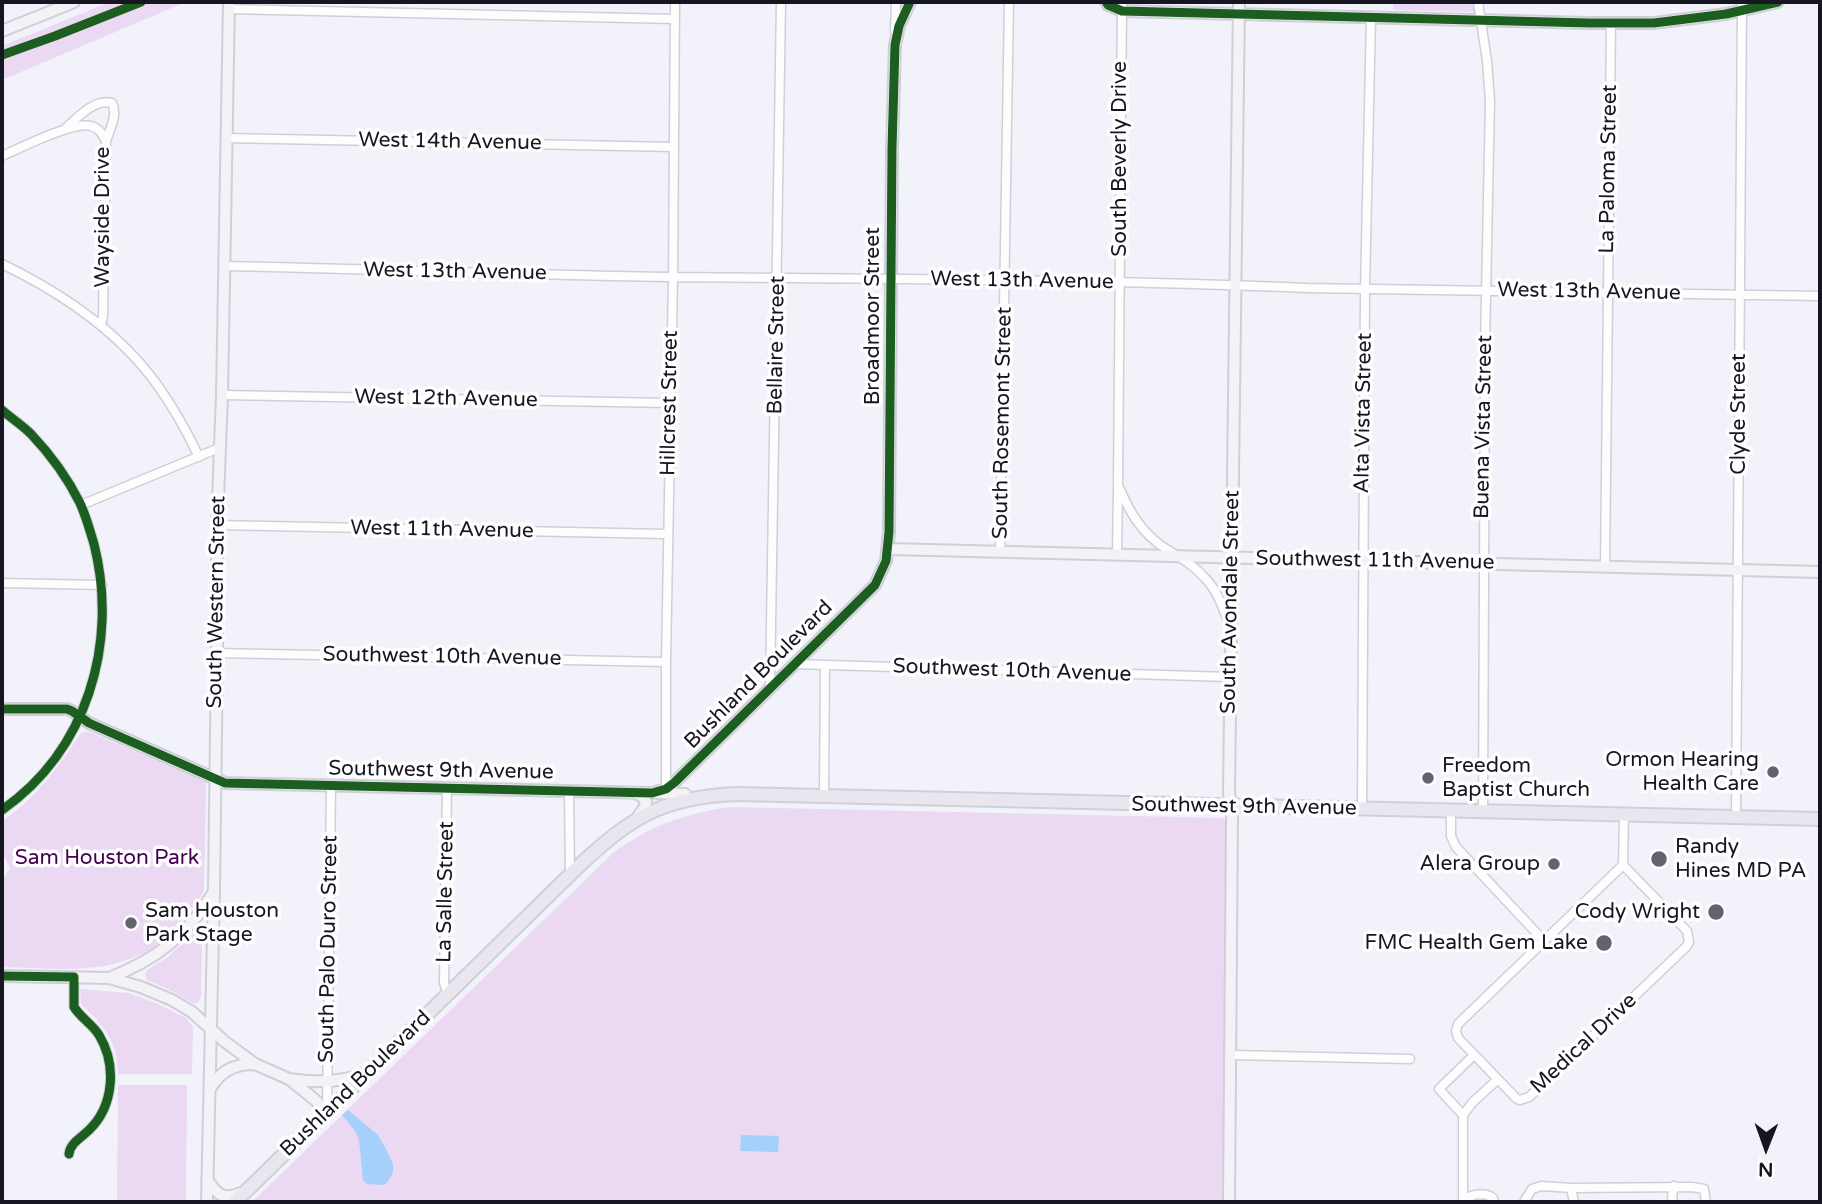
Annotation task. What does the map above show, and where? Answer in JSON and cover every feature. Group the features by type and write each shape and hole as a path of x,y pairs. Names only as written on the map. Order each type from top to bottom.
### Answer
{"main road":[{"name":"Southwest 9th Avenue","path":"667,795 737,794 1820,819"},
{"name":"Bushland Boulevard","path":"236,1202 570,875 605,842 667,795"}],"street":[{"path":"2,31 74,2"},
{"name":"Hillcrest Street","path":"667,795 667,534 673,277 675,2"},
{"name":"Bellaire Street","path":"770,688 781,2"},
{"name":"Broadmoor Street","path":"875,585 886,561 888,549 891,148 896,2"},
{"name":"Broadmoor Street","path":"895,45 899,26 910,2"},
{"name":"South Rosemont Street","path":"1000,551 1009,2"},
{"path":"1106,2 1108,5 1122,7 1239,8 1371,17 1611,23 1654,23 1726,14 1742,6 1778,2"},
{"name":"Buena Vista Street","path":"1478,2 1490,101 1483,563 1483,811"},
{"path":"229,6 675,19"},
{"name":"South Western Street","path":"207,1202 214,892 217,525 229,6"},
{"name":"Clyde Street","path":"1736,817 1742,6"},
{"name":"South Beverly Drive","path":"1117,554 1122,7"},
{"name":"South Avondale Street","path":"1229,1202 1233,817 1229,795 1230,629 1239,8"},
{"name":"Alta Vista Street","path":"1362,809 1365,289 1371,17"},
{"name":"La Paloma Street","path":"1605,566 1611,23"},
{"path":"65,130 88,110 107,101 112,103 115,109 106,141"},
{"name":"Wayside Drive","path":"2,156 81,125 99,130 106,141 101,326"},
{"name":"West 14th Avenue","path":"226,138 674,147"},
{"path":"2,264 73,303 124,346 157,384 181,421 199,457"},
{"name":"West 13th Avenue","path":"224,267 1820,296"},
{"name":"West 12th Avenue","path":"222,395 669,403"},
{"path":"2,410 31,434 66,477 81,505 98,561 103,615 93,682 79,717 49,766 23,795 2,810"},
{"path":"81,505 219,448"},
{"name":"South Beverly Drive","path":"1118,485 1129,511 1140,526 1208,580 1230,629"},
{"name":"West 11th Avenue","path":"217,525 667,534"},
{"name":"Southwest 11th Avenue","path":"888,549 1820,572"},
{"path":"2,583 102,585"},
{"name":"Bushland Boulevard","path":"667,795 686,771 875,585"},
{"name":"Southwest 10th Avenue","path":"217,653 666,662"},
{"name":"Southwest 10th Avenue","path":"794,664 1230,677"},
{"path":"824,796 825,665"},
{"name":"Southwest 9th Avenue","path":"2,709 67,709 89,723 225,783 667,795"},
{"path":"686,771 681,786 690,796"},
{"name":"South Palo Duro Street","path":"327,1112 331,786"},
{"name":"La Salle Street","path":"447,789 444,982 448,994"},
{"path":"569,791 570,875"},
{"path":"635,793 642,796 646,802 637,818"},
{"path":"1451,811 1451,836 1456,847 1545,941"},
{"path":"1623,865 1624,814"},
{"name":"Medical Drive","path":"1623,865 1687,931 1689,938 1688,946 1529,1097 1517,1099 1456,1035 1456,1028 1545,941 1623,865"},
{"path":"109,978 134,968 172,943 197,918 214,892"},
{"path":"2,976 109,978 141,987 192,1012 255,1064 289,1079 327,1112"},
{"path":"69,1154 71,1146 93,1126 103,1111 111,1076 101,1039 74,1007 74,977"},
{"path":"1231,1055 1410,1059"},
{"path":"1463,1115 1438,1089 1474,1055"},
{"path":"208,1092 224,1071 255,1064"},
{"path":"289,1079 327,1082 369,1072"},
{"path":"1494,1202 1488,1194 1473,1195 1463,1200 1463,1115 1497,1080"},
{"path":"207,1180 214,1190 223,1196 247,1191"},
{"path":"1524,1202 1532,1189 1541,1186 1692,1187 1704,1189 1706,1202"},
{"path":"1673,1202 1674,1186"},
{"path":"1571,1188 1574,1202"}],"green space":[{"path":"110,2 186,2 2,80 2,46"},
{"path":"1393,2 1474,2 1474,12 1393,10"},
{"name":"Sam Houston Park","path":"85,732 206,782 202,895 163,940 126,960 86,968 2,967 2,881 10,868 2,853 2,821 36,793 80,734"},
{"path":"731,807 1222,818 1226,821 1224,1202 252,1202 613,853 640,835 669,822"},
{"name":"Sam Houston Park","path":"195,932 200,932 202,940 201,997 194,1004 147,980 145,974"},
{"path":"80,989 129,993 186,1018 193,1027 192,1074 118,1074 115,1052 108,1034 81,1004"},
{"path":"118,1085 187,1085 186,1202 117,1202"}],"water":[{"path":"348,1110 378,1135 387,1151 393,1164 393,1172 384,1185 367,1184 363,1180 359,1140 342,1115"},
{"path":"741,1135 779,1136 778,1152 740,1151"}],"cycle path":[{"path":"2,55 141,2"},
{"path":"2,709 67,709 89,723 225,783 652,793 666,789 675,782 875,585 886,561 889,532 895,45 899,26 910,2"},
{"path":"1106,2 1122,11 1589,23 1654,23 1726,14 1778,2"},
{"path":"2,410 28,431 45,450 80,503 94,544 101,581 102,619 98,656 89,692 75,726 56,757 31,786 2,810"},
{"path":"2,976 74,977 74,1007 96,1031 105,1047 109,1059 110,1085 104,1109 89,1130 74,1144 69,1154"}],"place":[{"name":"Ormon Hearing Health Care","path":"1773,772"},
{"name":"Freedom Baptist Church","path":"1428,778"},
{"name":"Randy Hines MD PA","path":"1659,859"},
{"name":"Alera Group","path":"1554,864"},
{"name":"Cody Wright","path":"1716,912"},
{"name":"Sam Houston Park Stage","path":"131,923"},
{"name":"FMC Health Gem Lake","path":"1604,943"}]}
